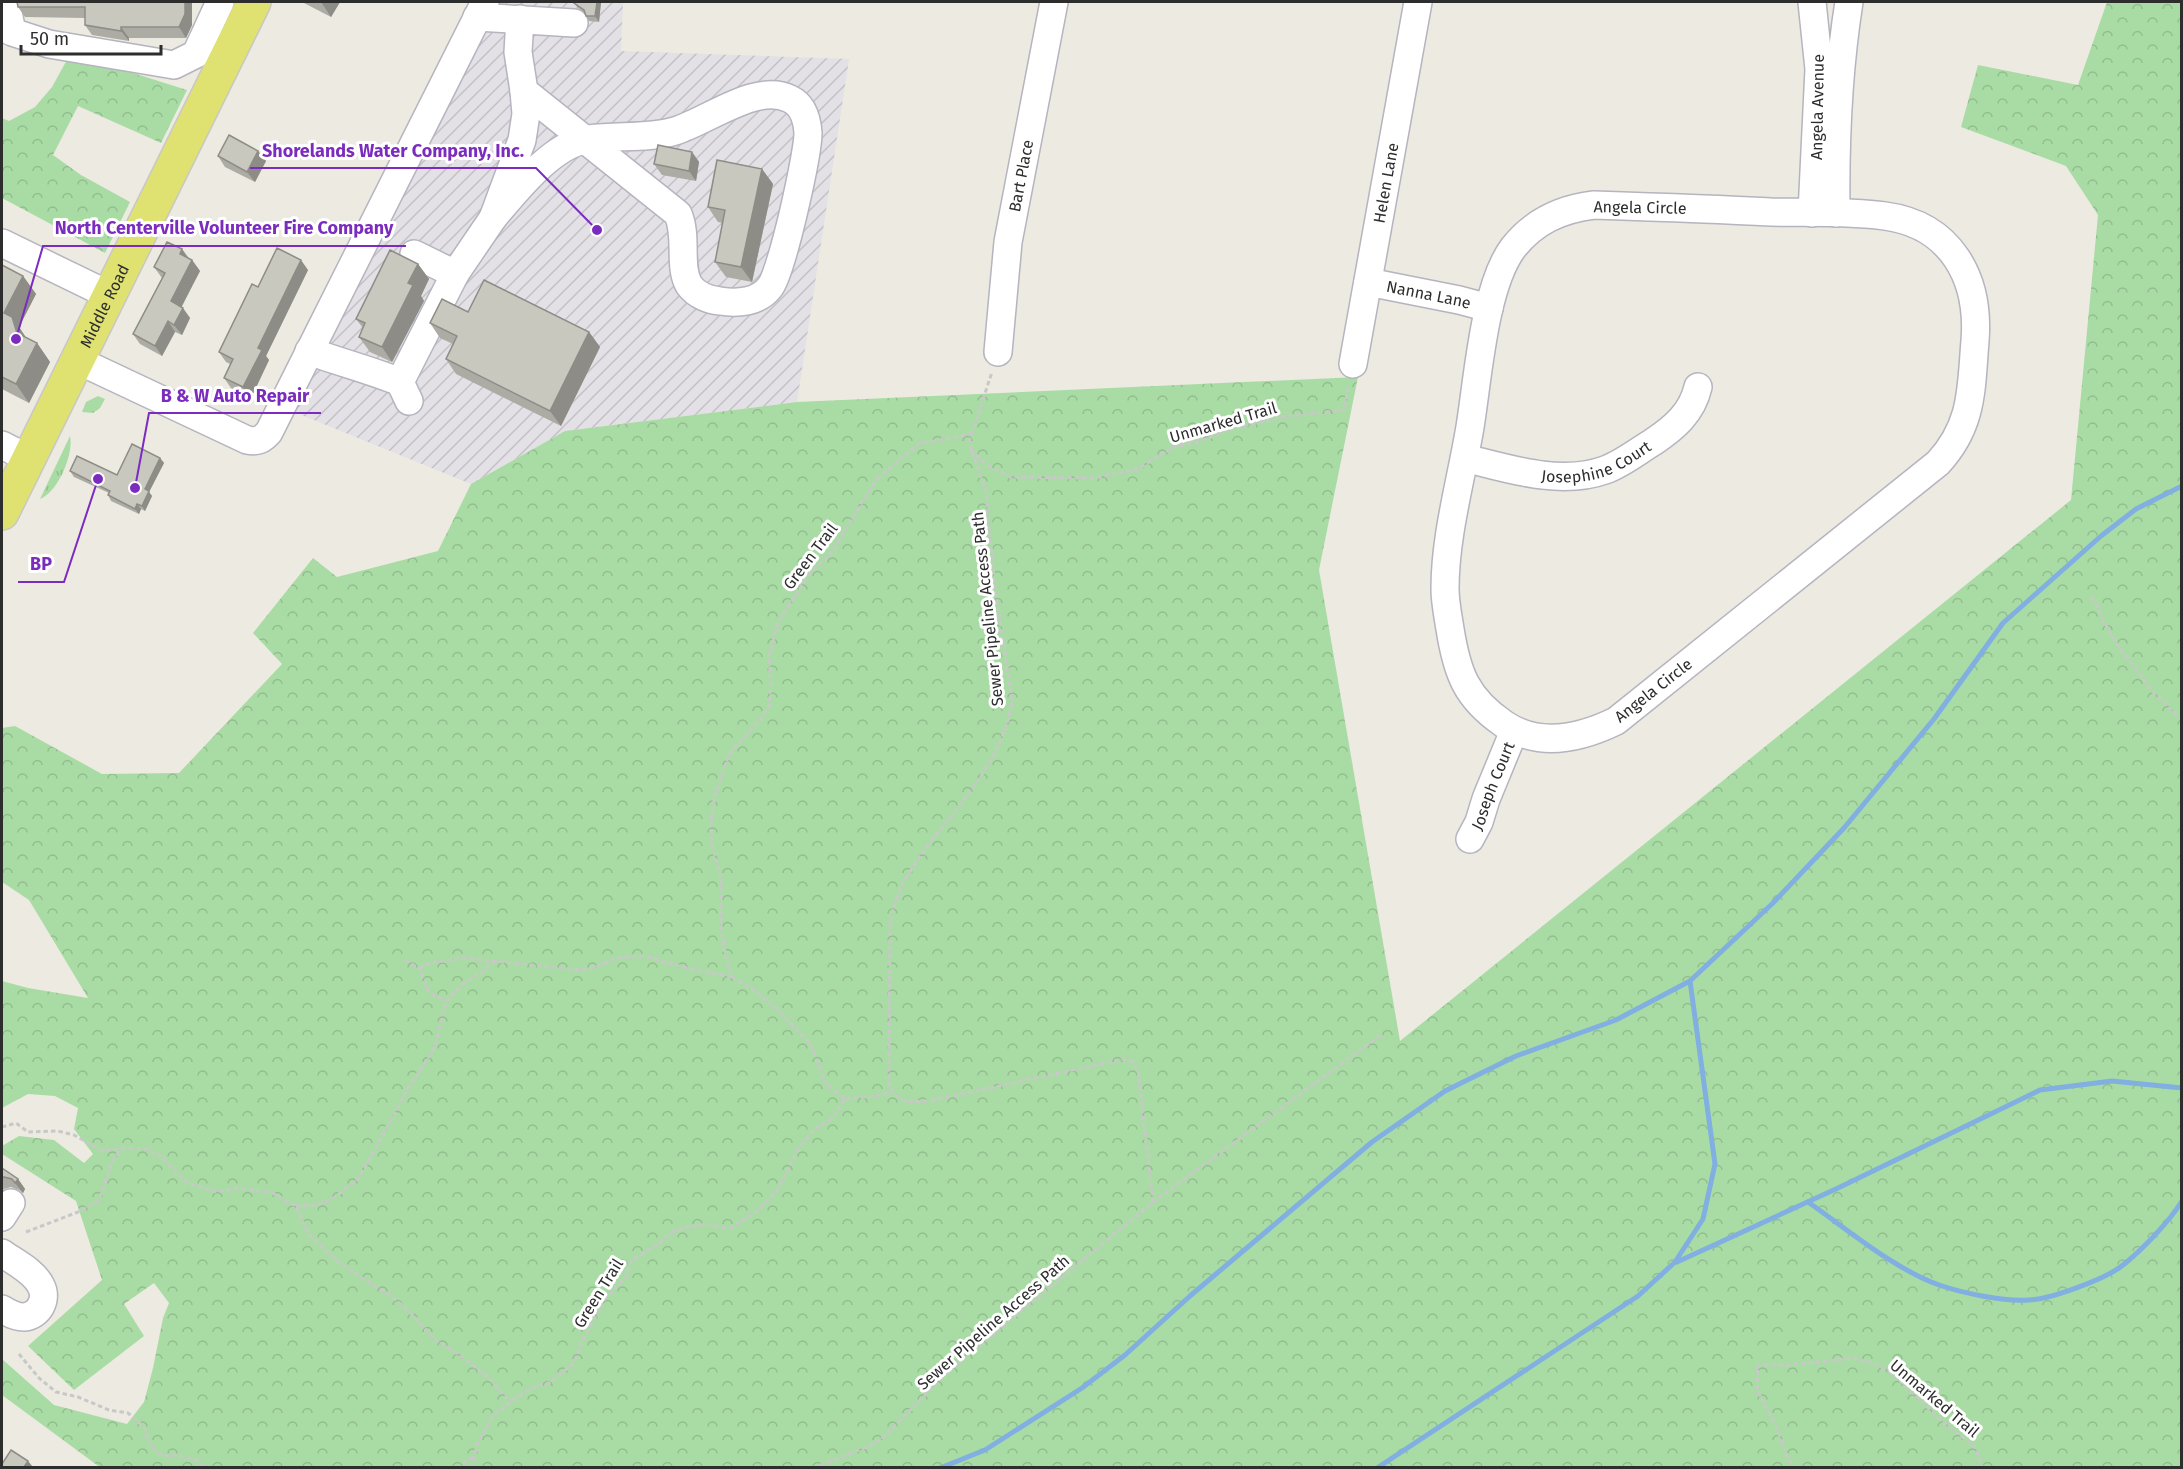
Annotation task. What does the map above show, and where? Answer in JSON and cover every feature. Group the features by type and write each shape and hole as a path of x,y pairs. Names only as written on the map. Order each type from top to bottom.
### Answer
{"main road":[{"name":"Middle Road","path":"3,508 15,452 77,360 254,2"}],"street":[{"path":"6,2 12,32 49,44 174,65 196,54 220,2"},
{"name":"Bart Place","path":"998,352 1008,242 1054,2"},
{"name":"Helen Lane","path":"1353,364 1418,2"},
{"name":"Angela Avenue","path":"1812,2 1819,69 1824,213"},
{"name":"Angela Avenue","path":"1824,213 1835,168 1840,66 1850,2"},
{"path":"77,360 246,440 260,441 269,432 481,9 520,19 574,23"},
{"path":"493,218 522,140 526,114 518,52 520,19"},
{"path":"309,351 368,369 405,392 455,274 493,218 537,169 560,151 586,139 674,131 751,98 767,94 784,96 798,104 804,112 807,143 784,248 770,287 765,293 741,303 717,301 695,292 685,276 684,240 678,214 586,139 524,91"},
{"name":"Angela Circle","path":"1594,205 1885,216 1907,221 1927,231 1958,259 1969,280 1975,302 1976,323 1970,400 1962,429 1951,449 1938,463 1616,721 1570,738 1552,738 1514,731 1479,704 1466,683 1455,658 1444,591 1446,560 1489,308 1497,279 1512,249 1535,226 1551,216 1572,208 1594,205"},
{"path":"2,243 108,295"},
{"path":"414,254 455,274"},
{"name":"Nanna Lane","path":"1368,282 1489,308"},
{"name":"Josephine Court","path":"1465,458 1561,477 1584,476 1606,470 1670,431 1695,402 1698,387"},
{"name":"Joseph Court","path":"1470,839 1479,822 1514,731"},
{"path":"2,1253 35,1277 41,1284 44,1298 40,1309 31,1316 18,1317 2,1309"}],"path":[{"name":"Sewer Pipeline Access Path","path":"891,1092 889,1083 892,908 912,868 974,787 991,759 1004,734 1012,700 994,580 986,492 970,448 971,434 988,389 998,352"},
{"name":"Unmarked Trail","path":"970,448 987,465 1010,477 1095,478 1138,469 1171,448 1202,441 1230,429 1288,416 1344,410 1353,364"},
{"name":"Green Trail","path":"732,977 724,954 721,925 721,878 711,841 711,820 715,795 729,754 760,720 769,706 771,684 769,657 778,622 808,576 832,552 875,481 918,444 971,434"},
{"path":"2092,597 2112,637 2153,692 2181,720"},
{"path":"420,969 425,964 463,958 582,970 596,967 616,958 645,956 682,967 732,977 775,1007 810,1043 826,1084 845,1099 891,1092 900,1100 929,1101 1124,1059 1133,1062 1138,1070 1153,1202"},
{"path":"405,960 420,969 431,994 446,1001"},
{"path":"2,1127 16,1123 28,1132 58,1131 74,1135 103,1151 121,1148 147,1149 162,1157 188,1183 217,1192 238,1188 270,1192 296,1206 315,1205 331,1200 359,1178 409,1087 435,1047 446,1001 495,960"},
{"name":"Sewer Pipeline Access Path","path":"813,1467 874,1444 886,1435 950,1370 1153,1202 1381,1035"},
{"name":"Green Trail","path":"471,1467 478,1442 493,1415 538,1385 549,1383 574,1363 581,1343 605,1299 625,1278 632,1260 657,1245 672,1232 707,1224 729,1229 757,1211 778,1190 796,1153 813,1130 833,1118 845,1099"},
{"path":"26,1232 95,1203 102,1193 111,1166 121,1148"},
{"path":"296,1206 308,1234 329,1254 390,1295 410,1312 434,1339 460,1355 489,1378 510,1402"},
{"path":"19,1354 39,1378 56,1392 78,1397 109,1410 128,1413 144,1427 148,1441 158,1453 164,1456 175,1455 196,1460 206,1467"},
{"name":"Unmarked Trail","path":"1798,1467 1789,1461 1776,1426 1757,1390 1758,1365 1789,1365 1853,1358 1873,1362 1893,1374 1943,1422 1974,1446 1983,1467"},
{"path":"457,1467 475,1454"}],"shaded area":[{"path":"485,2 623,2 621,51 849,59 797,402 565,431 471,484 282,407"}],"green space":[{"path":"2107,2 2181,2 2181,1467 101,1468 2,1395 2,1359 54,1405 127,1424 144,1402 163,1318 169,1303 154,1283 124,1304 144,1336 74,1390 28,1346 102,1280 76,1201 2,1154 2,1146 19,1136 54,1140 84,1163 93,1154 74,1129 78,1108 55,1096 28,1094 2,1108 2,981 28,988 88,998 29,900 2,882 2,728 15,726 102,774 179,773 282,664 253,633 313,558 337,577 438,551 471,484 565,431 797,402 1358,377 1319,570 1400,1041 2071,500 2098,215 2066,166 1961,127 1978,65 2078,85"},
{"path":"68,58 133,73 187,90 161,143 78,106 53,155 81,175 130,202 105,253 2,198 2,118 9,121 35,107 52,87"},
{"path":"98,396 105,399 100,408 93,413 82,412 86,402"},
{"path":"70,436 70,452 63,472 53,489 40,499"}],"building":[{"path":"17,2 185,2 185,14 179,27 121,27 121,31 85,25 85,7 18,7"},
{"path":"574,2 597,2 595,16 586,16 584,10"},
{"path":"229,135 258,151 247,172 218,156"},
{"path":"658,145 692,152 689,171 654,164"},
{"path":"717,160 762,169 741,267 715,262 725,210 708,207"},
{"path":"167,242 182,249 180,254 192,260 171,301 183,308 174,325 168,321 155,346 133,334 165,273 154,267"},
{"path":"277,248 301,260 258,348 262,350 243,387 224,378 233,359 219,352 252,284 258,287"},
{"path":"390,250 418,264 408,283 413,285 382,347 359,337 365,323 356,319"},
{"path":"2,265 23,276 4,313 12,317 17,333 37,343 16,384 2,377"},
{"path":"484,280 589,332 550,411 446,359 457,336 430,323 442,299 468,312"},
{"path":"132,444 160,458 145,489 149,491 142,506 137,504 135,509 108,495 110,491 70,471 77,456 117,475"},
{"path":"2,1168 18,1179 15,1183 12,1179 2,1177"},
{"path":"11,1450 28,1461 24,1467 2,1467"}],"waterway":[{"path":"940,1468 985,1450 1082,1388 1125,1355 1190,1296 1372,1142 1445,1091 1516,1056 1616,1020 1690,981 1773,903 1844,828 1934,719 2003,623 2101,536 2136,509 2182,486"},
{"path":"1377,1468 1638,1296 1675,1262 1703,1219 1715,1164 1690,981"},
{"path":"1677,1262 1838,1188 2040,1090 2112,1081 2182,1088"},
{"path":"1808,1202 1888,1259 1922,1278 1971,1294 2029,1300 2064,1292 2092,1282 2123,1265 2155,1235 2182,1201"}],"place":[{"name":"Shorelands Water Company, Inc.","path":"597,230"},
{"name":"North Centerville Volunteer Fire Company","path":"16,339"},
{"name":"BP","path":"98,479"},
{"name":"B & W Auto Repair","path":"135,488"}]}
